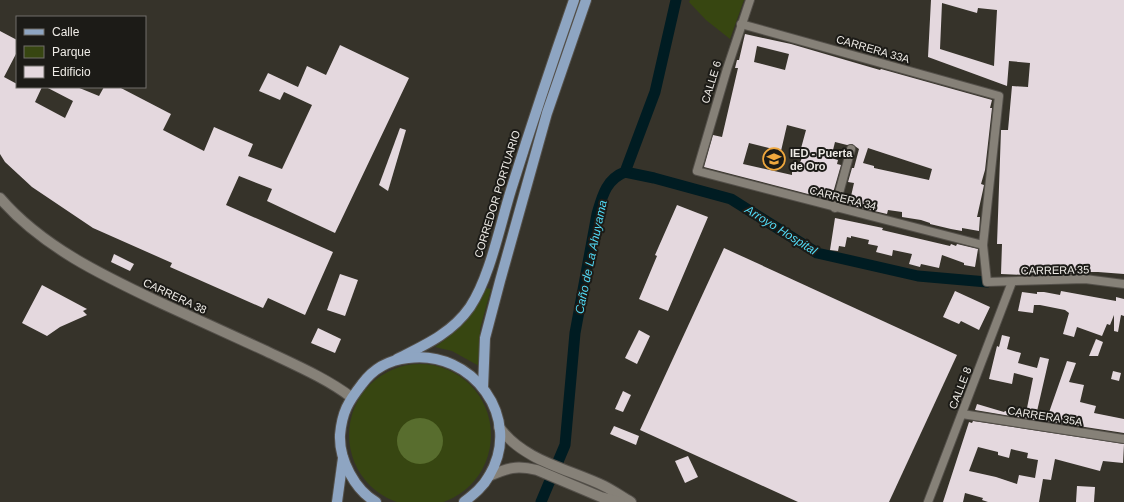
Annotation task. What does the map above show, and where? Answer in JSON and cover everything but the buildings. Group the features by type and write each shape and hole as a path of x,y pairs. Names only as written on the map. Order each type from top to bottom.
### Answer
{"main road":[{"name":"CORREDOR PORTUARIO","path":"343,458 340,440 341,421 347,403 369,375 383,365 442,336 455,325 470,306 485,277 538,100 574,0"},
{"path":"483,388 485,338 498,289 547,113 586,0"},
{"path":"397,359 417,356 436,358 459,367 470,374 483,388 491,400 499,427 496,460 489,476 477,492 464,502"},
{"path":"336,502 343,458"},
{"path":"343,458 350,474 360,489 376,502"}],"street":[{"name":"CALLE 6","path":"697,172 741,24 750,0"},
{"name":"CARRERA 33A","path":"741,24 999,96 983,245"},
{"path":"835,208 851,149"},
{"name":"CARRERA 34","path":"697,172 983,245"},
{"name":"CARRERA 38","path":"0,198 10,209 39,234 75,259 111,280 295,365 340,388 352,397"},
{"name":"CARRERA 35","path":"983,245 987,282 1085,279 1124,284"},
{"name":"CALLE 8","path":"928,502 1012,282"},
{"name":"CARRERA 35A","path":"962,414 1124,439"},
{"path":"499,427 516,446 591,480 631,502"},
{"path":"489,476 516,466 537,470 587,491 620,502"}],"green space":[{"path":"690,0 744,0 730,39 706,20 689,2"},
{"path":"486,288 491,289 480,329 479,366 452,351 435,347 465,322 482,298"},
{"path":"420,364 441,367 465,380 479,396 488,414 491,435 488,456 479,474 465,490 441,503 399,503 375,490 365,480 352,456 349,435 352,414 365,390 375,380 399,367"},
{"path":"420,418 433,422 439,428 443,441 439,454 433,460 420,464 407,460 401,454 397,441 401,428 407,422"}],"waterway":[{"name":"Caño de La Ahuyama","path":"541,502 565,445 575,333 597,214 603,195 609,184 613,179 625,172 655,92 676,0"},
{"name":"Arroyo Hospital","path":"625,172 654,178 731,199 817,253 918,276 987,282"}],"place":[{"name":"IED - Puerta de Oro","path":"774,159"}]}
